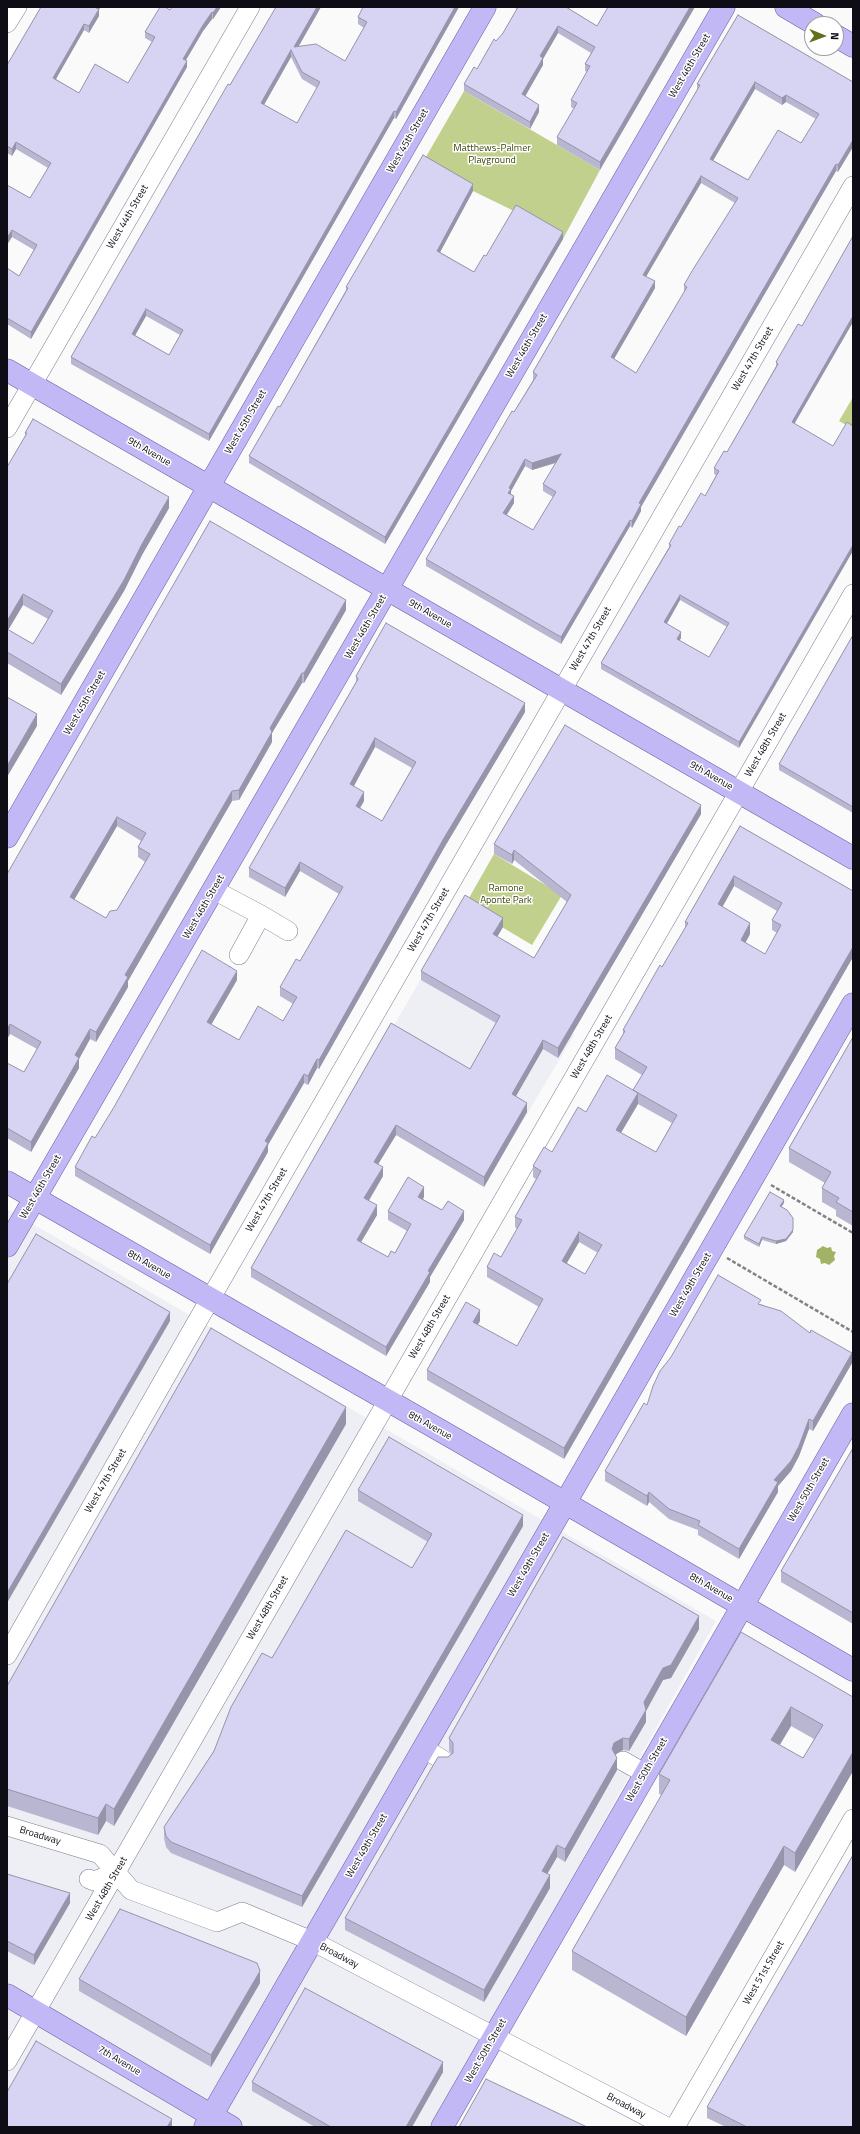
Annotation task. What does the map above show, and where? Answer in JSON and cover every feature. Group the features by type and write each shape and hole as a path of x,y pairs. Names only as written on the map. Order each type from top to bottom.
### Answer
{"main road":[{"name":"West 45th Street","path":"7,837 485,7"},
{"name":"West 46th Street","path":"7,1246 724,7"},
{"path":"786,7 804,18"},
{"path":"844,41 853,46"},
{"name":"9th Avenue","path":"7,370 853,858"},
{"name":"West 49th Street","path":"208,2122 853,1004"},
{"name":"8th Avenue","path":"7,1182 853,1670"},
{"name":"West 50th Street","path":"442,2127 853,1414"},
{"name":"7th Avenue","path":"7,1995 208,2122 231,2127"}],"street":[{"path":"7,23 17,7"},
{"name":"West 44th Street","path":"7,428 250,7"},
{"name":"West 47th Street","path":"7,1655 210,1299 853,186"},
{"name":"West 48th Street","path":"7,2061 853,594"},
{"path":"214,890 288,931"},
{"path":"239,955 261,915"},
{"path":"424,1748 443,1760"},
{"path":"623,1761 646,1774"},
{"name":"West 51st Street","path":"675,2127 853,1819"},
{"name":"Broadway","path":"7,1826 100,1854 131,1890 217,1922 242,1912 312,1941 667,2127"},
{"path":"89,1879 94,1881 116,1873"}],"path":[{"path":"754,1175 853,1233"},
{"path":"712,1249 853,1332"}],"shaded area":[{"path":"435,955 574,1035 514,1136 376,1056"},
{"path":"7,1209 716,1621 505,1998 429,2127 7,2127"},
{"path":"823,1246 827,1248 831,1247 832,1251 836,1252 834,1256 835,1260 829,1265 825,1263 821,1264 820,1259 816,1257 817,1250"}],"green space":[{"name":"Matthews-Palmer Playground","path":"464,91 600,170 563,239 516,212 473,191 423,162"},
{"path":"853,397 853,429 839,421"},
{"name":"Ramone Aponte Park","path":"494,854 562,895 532,945 465,905"}],"building":[{"path":"41,7 96,7 99,9 89,26 84,24 53,78 79,93 95,64 128,83 155,37 145,32 160,7 165,7 170,10 172,7 217,7 203,25 183,59 187,61 31,332 7,318 7,268 19,276 37,245 12,230 7,238 7,185 30,198 51,163 16,142 12,149 7,146 7,65"},
{"path":"276,7 317,7 294,47 316,44 345,61 367,22 358,17 363,7 455,7 396,112 394,111 209,434 71,357 228,84 230,85","holes":["291,50 302,72 320,82 297,123 261,103","146,309 183,330 169,355 132,334"]},
{"path":"518,7 566,7 597,26 608,7 690,7 600,162 557,137 577,103 571,100 590,66 585,64 595,47 558,26 540,56 543,58 522,94 539,105 530,122 464,84 474,67 477,69 494,39 496,41 503,33"},
{"path":"738,15 804,53 804,56 808,56 853,82 853,140 838,165 836,164 639,503 641,504 632,521 630,520 561,637 426,559 512,411 514,412 537,375 533,372 700,85 697,84","holes":["755,82 782,98 786,95 819,114 801,143 778,130 748,180 710,159","701,176 738,198 692,271 684,285 687,287 636,373 611,357 655,281 643,275","561,454 543,484 556,492 533,530 503,513 514,496 508,493 511,489 509,488 525,459 532,463"]},
{"path":"423,155 473,184 437,251 474,272 484,255 486,256 516,205 563,232 385,537 249,456 278,406 280,407 348,288 346,287"},
{"path":"853,236 853,316 792,422 833,446 847,422 853,426 853,545 739,742 601,663 671,545 669,544 679,526 681,527 701,493 705,496 719,471 714,468 724,451 727,452 778,364 776,362 798,324 802,326","holes":["680,595 729,623 709,657 677,639 681,632 664,622"]},
{"path":"33,419 169,497 142,544 124,580 61,684 7,652 7,629 33,644 53,611 23,594 7,621 7,467 27,433 25,433"},
{"path":"210,521 346,600 270,728 272,732 239,790 232,791 125,975 128,977 96,1032 90,1029 75,1055 79,1058 31,1142 7,1128 7,1063 24,1072 41,1042 10,1024 7,1029 7,874","holes":["117,817 146,833 138,847 150,854 117,910 110,911 106,918 70,897"]},
{"path":"386,623 525,703 444,838 319,1060 317,1059 308,1076 304,1074 265,1141 268,1143 210,1245 75,1167 92,1136 95,1138 114,1107 202,950 237,971 207,1022 239,1040 258,1006 283,1021 297,997 280,987 296,959 300,961 343,887 300,862 285,888 249,868 358,679 356,676","holes":["375,738 416,762 382,821 356,806 364,792 350,784"]},
{"path":"853,635 853,807 779,764"},
{"path":"7,697 37,714 7,766"},
{"path":"565,725 701,805 558,1048 543,1040 512,1094 527,1103 484,1177 396,1125 374,1162 383,1167 364,1198 377,1205 357,1240 388,1257 391,1251 395,1253 411,1224 388,1211 408,1177 424,1187 418,1197 442,1210 448,1201 464,1211 428,1271 430,1272 386,1347 251,1268 391,1023 470,1069 500,1016 421,971 465,895 503,918 493,934 534,958 571,895 514,850 512,855 494,844"},
{"path":"740,826 853,891 853,947 564,1448 427,1370 466,1302 480,1310 473,1322 517,1346 543,1299 487,1267 494,1253 501,1257 522,1220 515,1217 541,1171 533,1166 544,1147 552,1152 578,1107 586,1112 607,1075 638,1093 616,1130 656,1152 677,1115 633,1090 647,1067 615,1048 625,1031 623,1030 660,965 662,967 688,923 685,922","holes":["734,876 782,903 772,920 781,925 765,954 741,940 750,923 718,904","579,1232 602,1245 585,1274 562,1261"]},
{"path":"853,1037 853,1212 836,1202 839,1198 822,1188 831,1172 789,1148"},
{"path":"770,1192 784,1200 780,1206 787,1210 793,1218 793,1230 786,1239 776,1241 762,1237 759,1244 744,1236"},
{"path":"36,1234 170,1312 7,1593 7,1284"},
{"path":"718,1275 761,1300 758,1304 781,1311 810,1333 811,1330 852,1353 813,1421 809,1419 799,1446 791,1461 774,1480 778,1482 739,1549 698,1525 700,1521 669,1509 649,1492 647,1496 605,1471 644,1403 647,1405 660,1371 671,1357"},
{"path":"211,1328 346,1407 114,1809 106,1804 98,1818 7,1789 7,1686"},
{"path":"389,1437 523,1515 302,1896 171,1842 166,1836 164,1827 214,1751 231,1707 262,1653 272,1658 346,1530 412,1568 432,1534 358,1490"},
{"path":"853,1448 853,1613 781,1571"},
{"path":"563,1537 699,1616 671,1665 663,1668 644,1702 646,1710 629,1739 623,1738 614,1743 612,1749 617,1758 565,1849 557,1845 542,1871 550,1875 484,1990 345,1918 438,1757 448,1757 453,1753 453,1743 449,1738"},
{"path":"741,1632 853,1697 853,1752 795,1853 784,1846 686,2017 572,1951 670,1780 659,1774","holes":["791,1707 823,1725 803,1758 771,1740"]},
{"path":"853,1855 853,2127 747,2127 707,2107"},
{"path":"7,1874 70,1893 34,1955 7,1941"},
{"path":"120,1909 257,1963 260,1971 211,2055 79,1979"},
{"path":"305,1988 443,2062 406,2127 331,2127 252,2082"},
{"path":"36,2041 172,2119 167,2127 7,2127 7,2092"},
{"path":"486,2079 587,2127 459,2127"}]}
